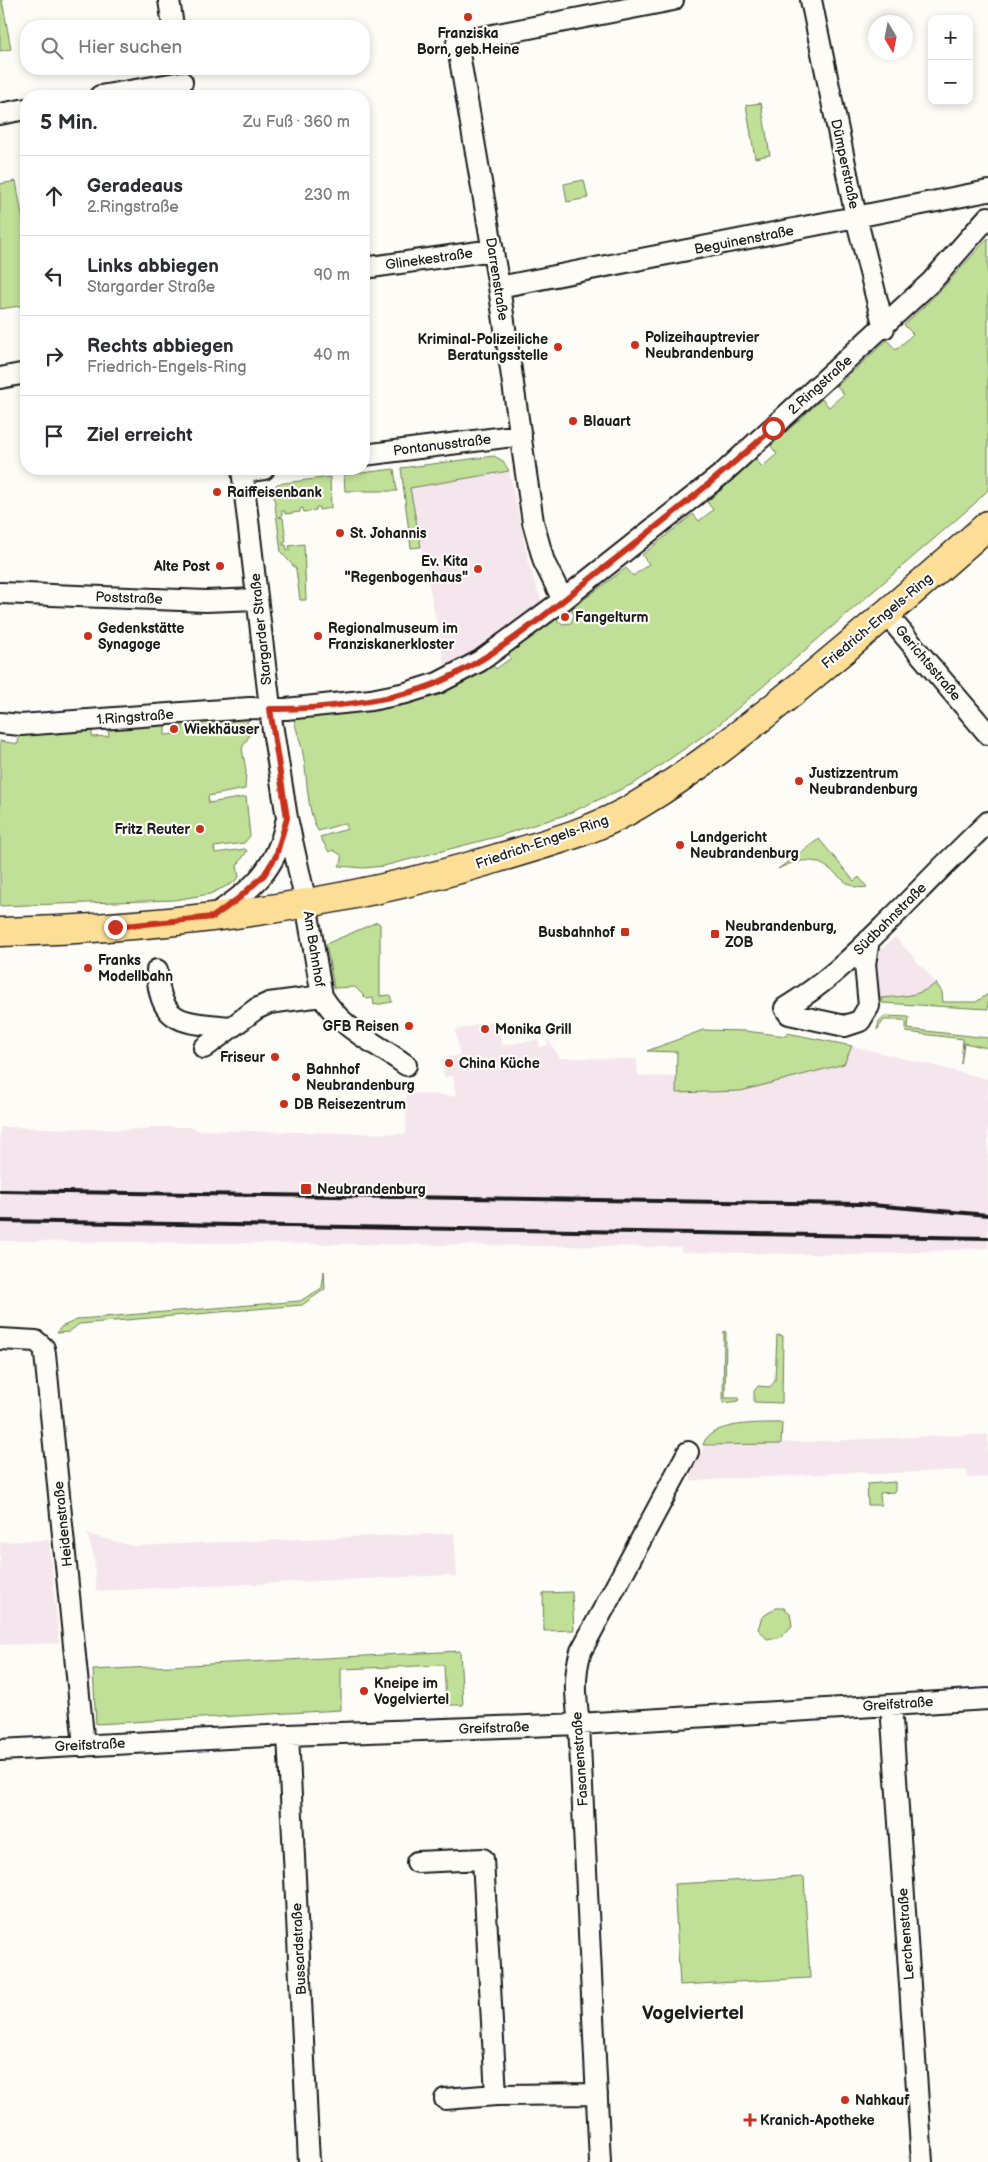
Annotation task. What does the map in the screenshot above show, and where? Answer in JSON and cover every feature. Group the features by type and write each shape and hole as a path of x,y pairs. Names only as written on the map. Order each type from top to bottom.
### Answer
{"main road":[{"name":"Friedrich-Engels-Ring","path":"0,932 115,927 213,917 306,903 360,893 451,872 542,844 611,819 637,806 744,732 887,615 988,524"}],"street":[{"path":"169,0 172,20"},
{"name":"Darrenstraße","path":"563,600 544,562 533,522 499,287 457,42 673,0"},
{"name":"Dümperstraße","path":"811,0 856,217 884,328"},
{"path":"135,90 182,82"},
{"path":"0,114 20,111"},
{"name":"Beguinenstraße","path":"499,287 988,191"},
{"name":"2.Ringstraße","path":"270,709 371,700 418,691 480,661 563,600 722,474 884,328 932,281 988,217"},
{"name":"Glinekestraße","path":"370,267 493,250"},
{"path":"0,378 20,374"},
{"name":"Pontanusstraße","path":"370,454 521,435"},
{"name":"Stargarder Straße","path":"244,475 270,709 287,818 306,903"},
{"name":"Poststraße","path":"0,593 179,600 236,601 257,599"},
{"name":"Gerichtsstraße","path":"887,615 988,734"},
{"name":"1.Ringstraße","path":"0,723 21,725 249,708 270,709"},
{"name":"Stargarder Straße","path":"213,917 239,898 264,875 276,856 287,818"},
{"name":"Südbahnstraße","path":"869,940 858,1018 791,1015 785,1008 830,979 869,940 988,822"},
{"name":"Am Bahnhof","path":"306,903 322,996 332,1013 364,1039 406,1065"},
{"path":"157,970 161,999 172,1015 190,1022 231,1027"},
{"name":"Am Bahnhof","path":"204,1048 231,1027 268,1003 322,996"},
{"name":"Heidenstraße","path":"0,1339 36,1341 44,1348 46,1354 84,1746"},
{"name":"Fasanenstraße","path":"600,2162 579,1724 574,1687 576,1669 581,1651 688,1452"},
{"name":"Greifstraße","path":"0,1750 288,1735 579,1724 988,1699"},
{"name":"Lerchenstraße","path":"891,1705 922,2162"},
{"name":"Bussardstraße","path":"288,1735 309,2162"},
{"path":"417,1862 483,1859 496,2095"},
{"path":"446,2099 496,2095 597,2094"}],"shaded area":[{"name":"Ev. Kita \"Regenbogenhaus\"","path":"509,471 529,565 544,609 446,671 410,488"},
{"path":"895,937 934,980 942,992 882,1002 874,968 876,954"},
{"path":"492,1021 494,1034 500,1033 502,1045 538,1040 540,1047 548,1045 547,1038 560,1058 637,1059 638,1076 676,1077 676,1093 844,1064 852,1046 988,1079 988,1248 866,1255 681,1252 681,1247 0,1241 0,1127 149,1130 149,1127 194,1127 196,1130 406,1134 406,1093 456,1096 453,1076 444,1077 441,1059 460,1055 455,1030"},
{"path":"988,1434 988,1477 968,1478 967,1470 871,1474 861,1472 690,1481 695,1463 704,1446"},
{"path":"454,1533 457,1578 450,1575 96,1591 94,1557 87,1534 133,1546"},
{"path":"49,1540 59,1643 0,1645 0,1542"}],"green space":[{"path":"0,0 2,0 11,49 0,51"},
{"path":"761,103 770,155 755,158 746,105"},
{"path":"584,180 588,198 567,202 564,184"},
{"path":"16,181 20,204 20,306 0,309 0,184"},
{"path":"988,238 988,490 972,506 716,727 635,783 565,815 496,837 384,866 364,868 339,866 342,861 341,855 333,850 329,852 320,837 347,829 346,823 318,831 311,813 303,754 294,716 490,661 496,669 511,658 506,651 556,616 558,621 563,624 571,623 574,615 571,609 626,568 633,576 649,564 642,555 693,514 699,521 713,510 707,502 756,459 762,467 777,454 771,446 822,399 829,407 844,394 837,386 887,340 896,350 913,334 904,325 942,289"},
{"path":"494,456 503,461 509,471 410,488 421,547 411,548 401,468"},
{"path":"394,469 397,491 345,491 344,475 370,475 370,472"},
{"path":"330,477 331,508 319,510 319,507 316,507 316,510 304,512 303,508 300,509 300,512 285,514 285,511 282,511 282,516 279,517 283,518 286,542 283,545 286,545 287,550 290,549 289,546 304,544 306,600 300,600 296,569 281,552 273,489 277,484"},
{"path":"247,719 249,736 242,748 246,771 245,789 208,796 209,803 246,797 250,836 244,843 214,847 215,853 245,849 247,851 237,866 239,877 233,883 210,894 174,900 0,906 0,741 18,744 19,733 92,728 92,737 109,736 108,727 165,724 165,735 182,734 182,723"},
{"path":"819,839 854,881 859,877 867,887 856,887 822,864 810,861 796,862 778,869"},
{"path":"377,922 380,924 380,996 390,995 392,1002 374,1005 373,998 367,999 355,987 334,988 326,944"},
{"path":"936,983 942,992 943,1002 976,1002 988,994 988,1009 882,1003 881,998 917,993 930,988"},
{"path":"885,1016 909,1017 908,1029 988,1038 988,1048 964,1043 961,1064 963,1039 906,1032 906,1022 903,1020 884,1020 877,1030 879,1021"},
{"path":"703,1030 745,1031 786,1036 787,1033 852,1046 844,1064 741,1091 676,1093 677,1052 647,1051"},
{"path":"324,1271 325,1289 302,1305 79,1324 69,1332 57,1333 61,1327 79,1319 300,1301 322,1288"},
{"path":"724,1331 726,1332 725,1398 739,1398 738,1401 723,1403"},
{"path":"777,1335 783,1336 782,1403 754,1402 754,1391 758,1386 770,1387 775,1381"},
{"path":"782,1423 781,1444 703,1445 707,1437 725,1427"},
{"path":"895,1482 895,1492 880,1493 881,1505 868,1505 867,1484"},
{"path":"572,1592 574,1630 544,1631 543,1593"},
{"path":"776,1608 784,1608 790,1613 792,1626 781,1637 767,1639 758,1629 762,1617"},
{"path":"460,1651 463,1705 446,1705 444,1665 341,1669 341,1710 96,1724 93,1670"},
{"path":"804,1877 810,1978 680,1985 674,1884"}],"railway":[{"path":"0,1191 860,1204 988,1215"},
{"path":"0,1221 988,1238"}],"place":[{"name":"Franziska Born, geb.Heine","path":"468,17"},
{"name":"Polizeihauptrevier Neubrandenburg","path":"635,345"},
{"name":"Kriminal-Polizeiliche Beratungsstelle","path":"558,347"},
{"name":"Blauart","path":"573,421"},
{"name":"Raiffeisenbank","path":"217,492"},
{"name":"St. Johannis","path":"340,533"},
{"name":"Alte Post","path":"220,566"},
{"name":"Ev. Kita \"Regenbogenhaus\"","path":"478,569"},
{"name":"Fangelturm","path":"565,617"},
{"name":"Gedenkstätte Synagoge","path":"88,636"},
{"name":"Regionalmuseum im Franziskanerkloster","path":"318,636"},
{"name":"Wiekhäuser","path":"174,729"},
{"name":"Justizzentrum Neubrandenburg","path":"799,781"},
{"name":"Fritz Reuter","path":"200,829"},
{"name":"Landgericht Neubrandenburg","path":"680,845"},
{"name":"Busbahnhof","path":"625,932"},
{"name":"Neubrandenburg, ZOB","path":"715,934"},
{"name":"Franks Modellbahn","path":"88,968"},
{"name":"GFB Reisen","path":"409,1026"},
{"name":"Monika Grill","path":"485,1029"},
{"name":"Friseur","path":"275,1057"},
{"name":"China Küche","path":"449,1063"},
{"name":"Bahnhof Neubrandenburg","path":"296,1077"},
{"name":"DB Reisezentrum","path":"284,1104"},
{"name":"Neubrandenburg","path":"306,1189"},
{"name":"Kneipe im Vogelviertel","path":"364,1691"},
{"name":"Nahkauf","path":"845,2100"},
{"name":"Kranich-Apotheke","path":"750,2120"}],"district":[{"name":"Vogelviertel","path":"693,2013"}],"route":[{"path":"115,927 213,917 239,898 264,875 276,856 287,818 270,709 371,700 418,691 438,683 480,661 563,600 722,474 773,428"}]}
